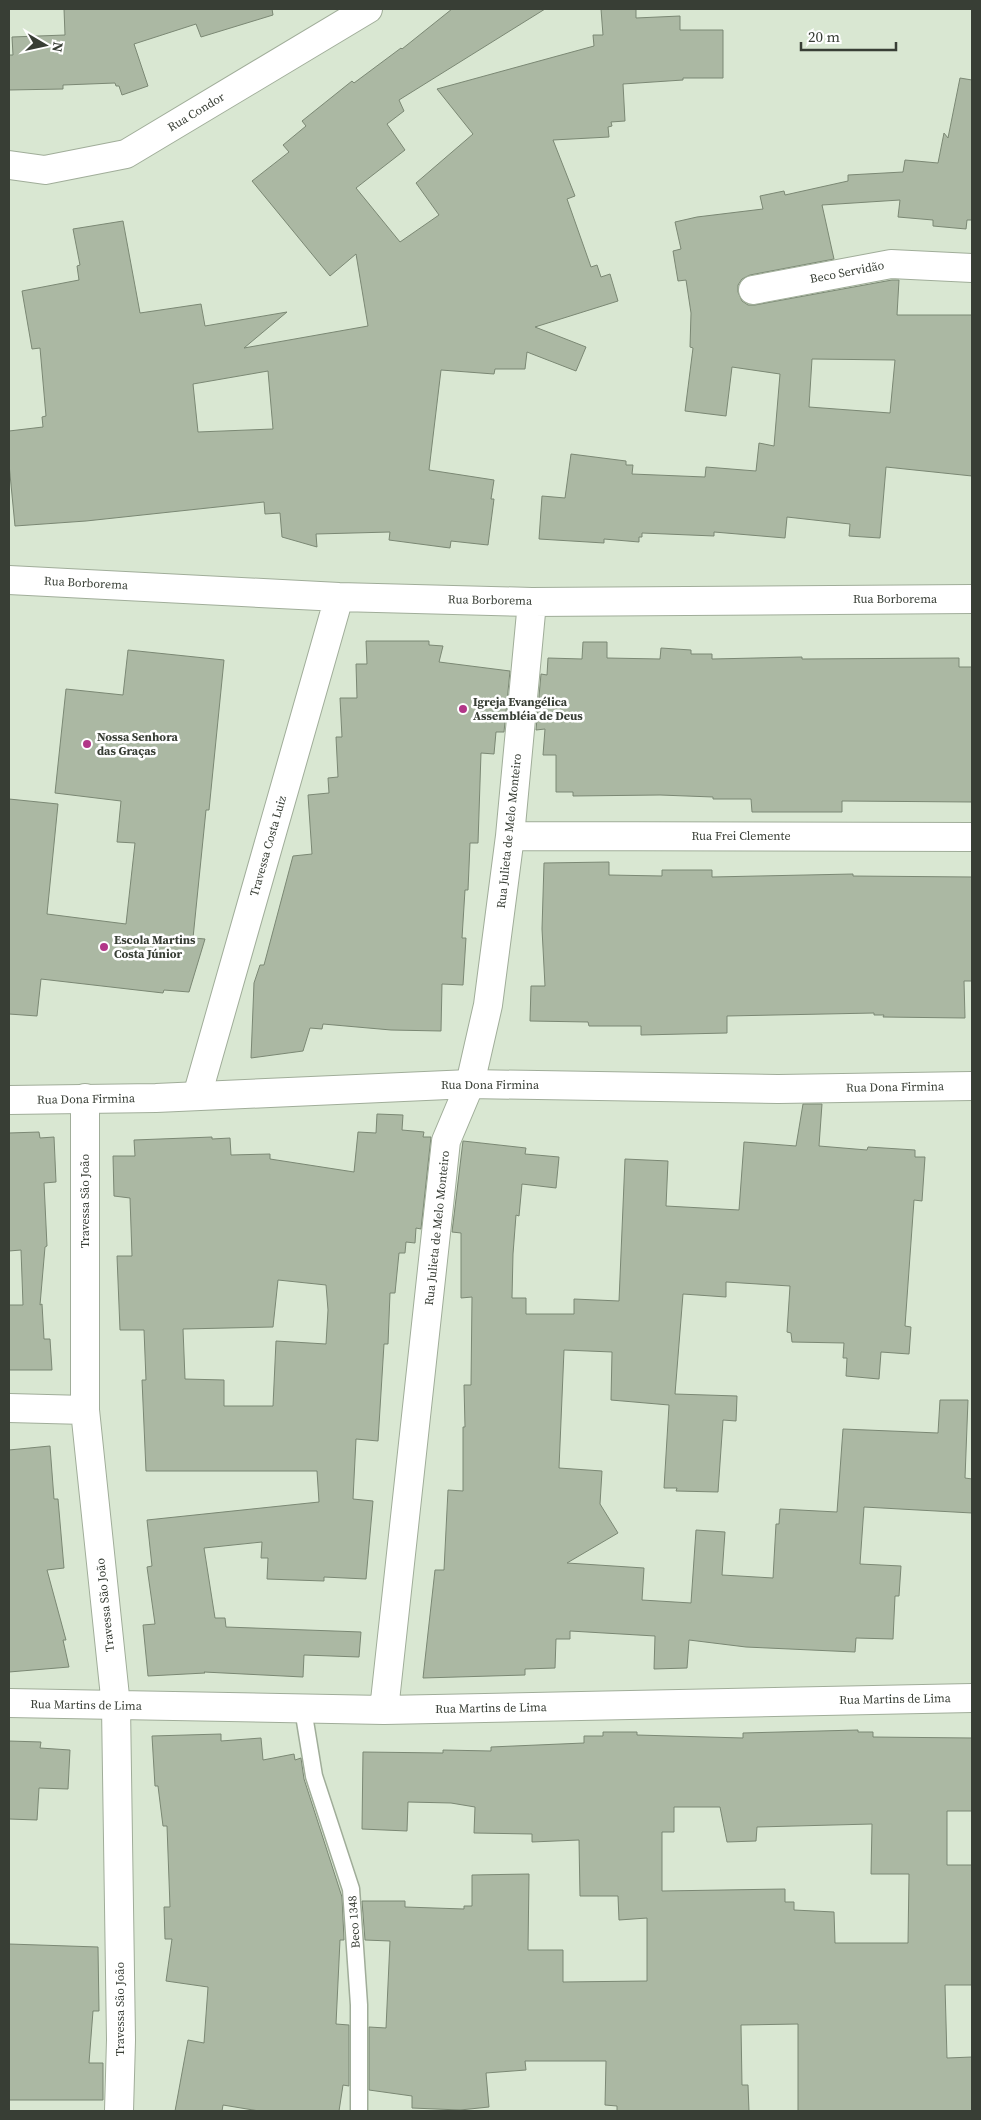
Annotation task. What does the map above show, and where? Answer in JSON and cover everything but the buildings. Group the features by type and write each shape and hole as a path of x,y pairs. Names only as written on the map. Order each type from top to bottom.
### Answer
{"street":[{"name":"Rua Condor","path":"9,165 45,170 126,154 362,10"},
{"name":"Beco Servidão","path":"753,290 891,264 972,268"},
{"name":"Rua Borborema","path":"10,585 532,602 972,599"},
{"name":"Travessa Costa Luiz","path":"197,1096 339,597"},
{"name":"Rua Julieta de Melo Monteiro","path":"384,1710 446,1141 470,1084 488,1005 510,836 532,602"},
{"name":"Rua Frei Clemente","path":"510,836 972,837"},
{"name":"Rua Dona Firmina","path":"9,1100 197,1096 470,1084 778,1089 972,1086"},
{"name":"Travessa São João","path":"85,1098 85,1410 116,1706 122,2040 119,2111"},
{"path":"9,1408 85,1410"},
{"name":"Rua Martins de Lima","path":"9,1703 384,1710 972,1698"}],"lane":[{"name":"Beco 1348","path":"303,1709 314,1776 351,1889 359,2005 358,2111"}],"place":[{"name":"Igreja Evangélica Assembléia de Deus","path":"463,709"},
{"name":"Nossa Senhora das Graças","path":"87,744"},
{"name":"Escola Martins Costa Júnior","path":"104,947"}]}
